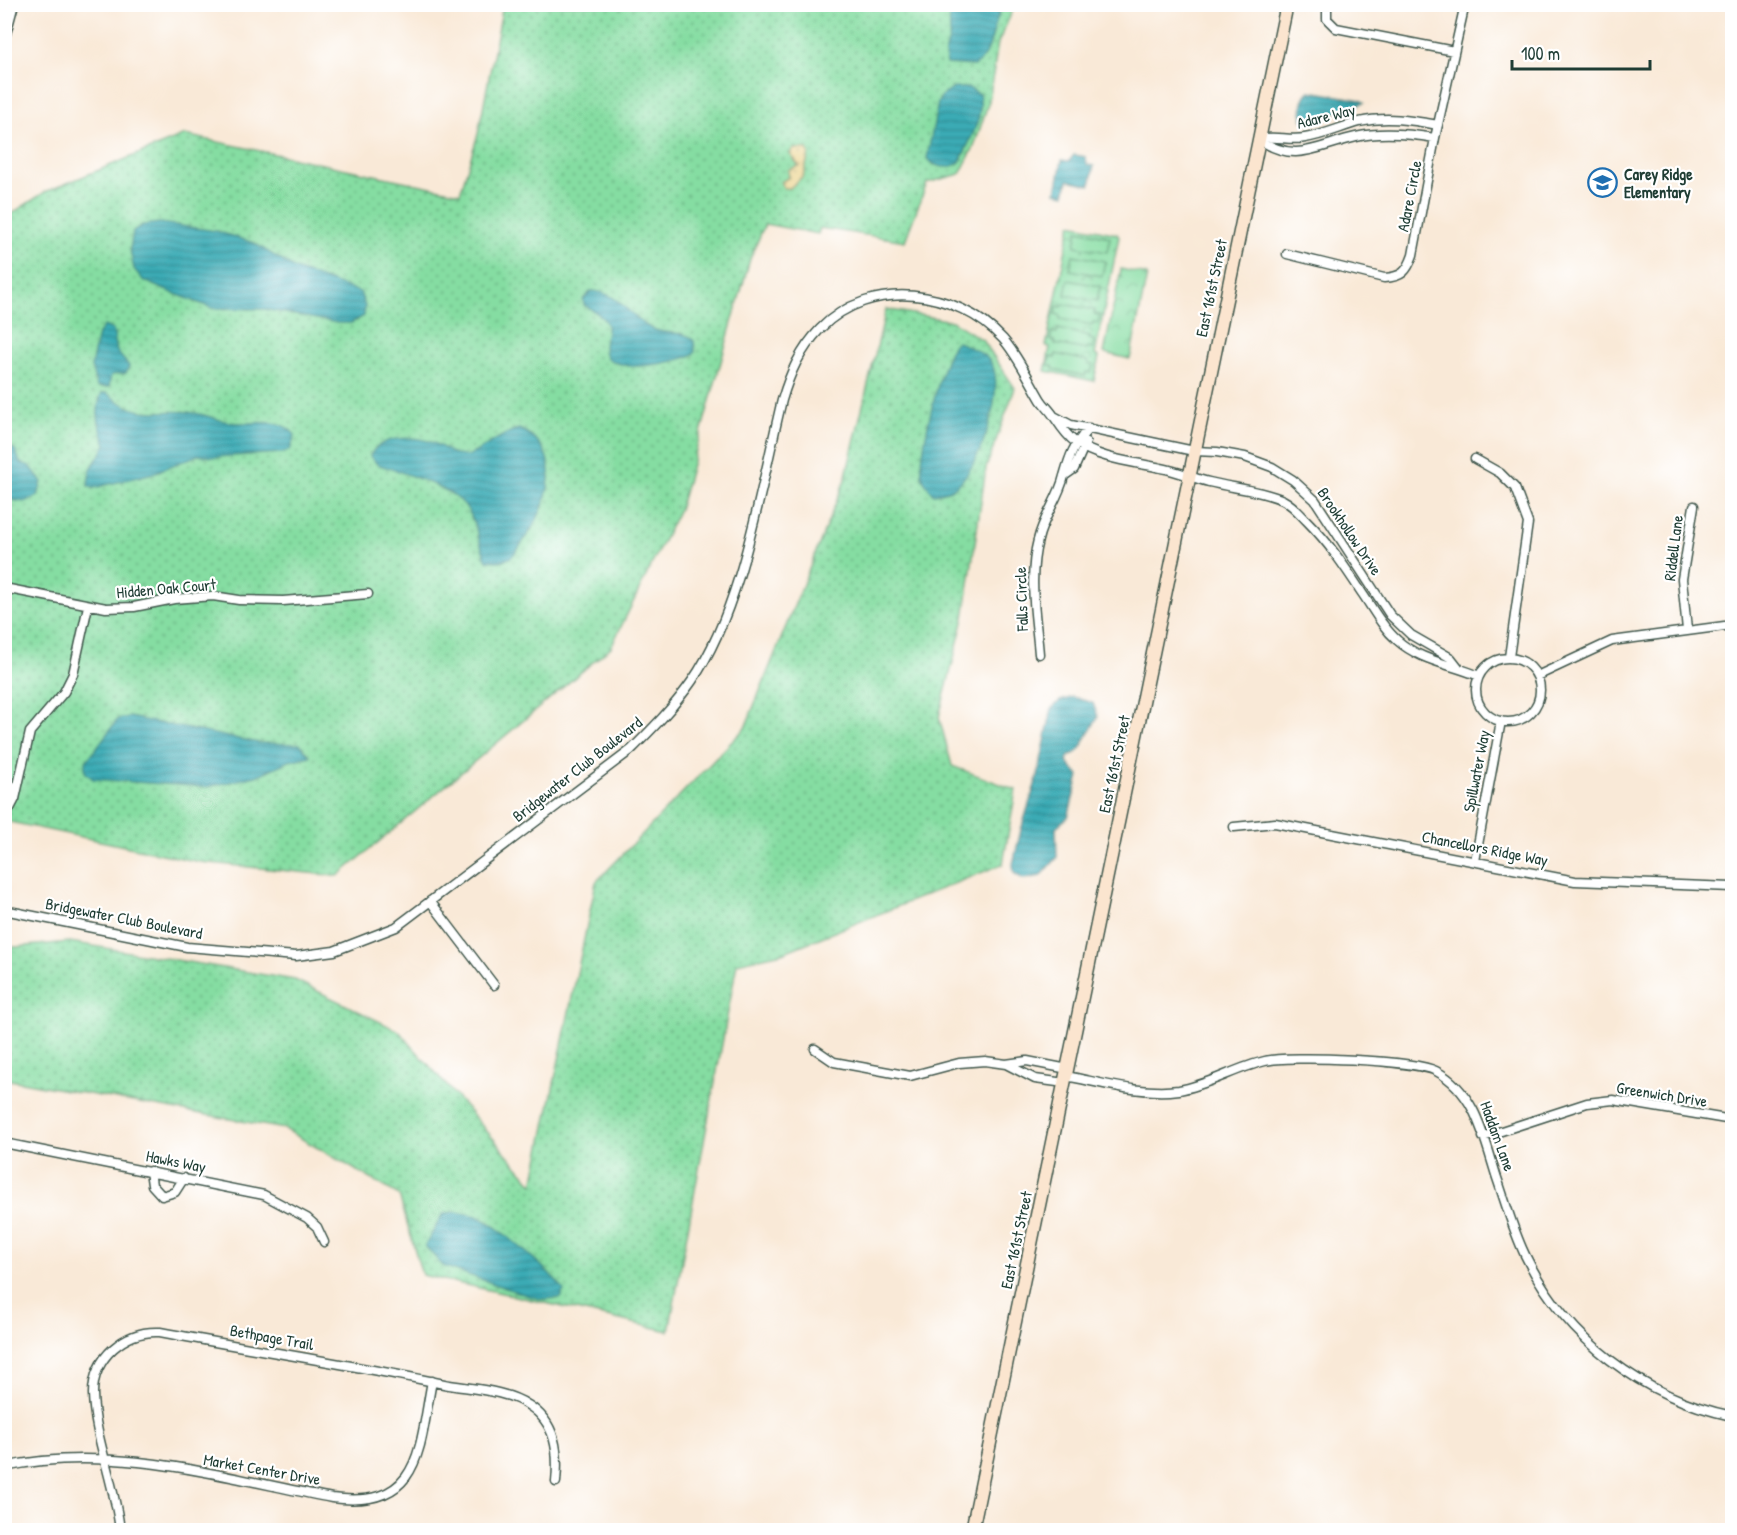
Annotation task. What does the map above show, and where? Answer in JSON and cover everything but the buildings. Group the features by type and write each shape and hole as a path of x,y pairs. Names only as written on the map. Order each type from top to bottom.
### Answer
{"street":[{"path":"4,41 14,4"},
{"name":"East 161st Street","path":"972,1530 1287,4"},
{"path":"1327,4 1327,19 1336,28 1454,51"},
{"name":"Adare Circle","path":"1287,254 1384,278 1398,277 1407,270 1413,255 1435,138 1465,4"},
{"name":"Adare Way","path":"1259,139 1275,136 1296,140 1358,123 1389,118 1438,125"},
{"name":"Adare Way","path":"1259,139 1272,149 1294,152 1324,148 1355,137 1409,134 1435,138"},
{"name":"Bridgewater Club Boulevard","path":"4,910 187,947 296,956 334,951 396,927 631,750 660,722 693,680 723,622 737,581 791,372 804,349 822,327 842,313 870,300 895,296 926,296 948,301 969,312 1004,340 1043,404 1063,431 1076,443 1117,458 1190,474"},
{"path":"1054,416 1071,425 1194,451"},
{"name":"Falls Circle","path":"1039,654 1033,587 1035,551 1045,518 1064,476 1065,464 1076,443 1089,428"},
{"name":"Falls Circle","path":"1064,476 1074,469 1085,447 1089,428"},
{"name":"Brookhollow Drive","path":"1194,451 1218,452 1245,457 1272,467 1293,480 1315,500 1390,615 1411,635 1451,658 1458,667"},
{"path":"1475,459 1500,473 1515,488 1523,504 1528,523 1509,657"},
{"name":"Brookhollow Drive","path":"1190,474 1206,482 1283,500 1295,508 1334,550 1386,630 1399,642 1439,664 1458,667 1479,676"},
{"name":"Riddell Lane","path":"1687,630 1682,579 1694,506"},
{"name":"Hidden Oak Court","path":"4,588 88,606 134,607 174,599 213,596 239,600 283,601 368,594"},
{"path":"4,820 13,807 30,732 64,692 73,674 88,606"},
{"path":"1537,676 1612,641 1732,625"},
{"path":"1509,657 1526,663 1537,676 1540,693 1533,710 1519,720 1501,722 1486,714 1481,708 1476,692 1479,676 1494,660 1509,657"},
{"name":"Spillwater Way","path":"1475,861 1501,722"},
{"path":"4,802 18,784"},
{"name":"Chancellors Ridge Way","path":"1234,826 1275,823 1575,881 1732,887"},
{"path":"430,901 494,985"},
{"path":"815,1049 834,1062 910,1076 985,1060 1006,1064 1035,1078 1066,1076"},
{"name":"Haddam Lane","path":"1066,1076 1137,1090 1166,1091 1196,1086 1271,1060 1404,1062 1435,1071 1453,1082 1472,1106 1525,1253 1546,1291 1581,1335 1619,1367 1645,1384 1696,1407 1732,1416"},
{"path":"1006,1064 1027,1061 1066,1076"},
{"name":"Greenwich Drive","path":"1483,1137 1587,1103 1613,1100 1732,1120"},
{"name":"Hawks Way","path":"4,1143 245,1190 279,1201 316,1227 324,1242"},
{"path":"150,1172 153,1185 162,1196 176,1192 184,1178"},
{"name":"Bethpage Trail","path":"120,1530 113,1484 94,1403 95,1383 100,1365 110,1352 122,1341 140,1334 160,1332 511,1397 530,1405 552,1431 558,1460 556,1482"},
{"name":"Market Center Drive","path":"4,1467 53,1460 106,1461 152,1465 332,1498 357,1501 375,1499 404,1481 415,1464 432,1381"}],"green space":[{"path":"503,5 1015,5 998,43 989,101 974,147 960,174 927,183 905,241 820,228 818,234 765,224 750,259 680,507 611,647 338,876 200,862 5,821 5,218 45,192 185,135 460,193 478,134"},
{"path":"1071,224 1117,234 1119,237 1095,355 1099,357 1094,381 1045,371 1050,347 1046,346"},
{"path":"1078,230 1110,237 1107,252 1075,246"},
{"path":"1073,255 1105,261 1102,276 1070,270"},
{"path":"1121,269 1147,275 1130,359 1104,353"},
{"path":"1068,280 1100,286 1097,301 1065,295"},
{"path":"1063,304 1095,310 1094,314 1100,315 1098,323 1093,322 1092,325 1060,319 1060,315 1055,314 1057,306 1062,307"},
{"path":"886,309 952,321 983,340 1015,388 986,468 964,618 939,717 952,766 1016,790 1003,864 782,953 737,963 669,1331 422,1275 399,1195 285,1129 5,1079 5,948 70,942 295,980 399,1031 533,1184 596,882 745,728 845,480"},
{"path":"1058,329 1090,336 1089,339 1094,340 1093,348 1088,347 1087,350 1055,344 1055,341 1050,340 1052,332 1057,333"},
{"path":"1056,354 1088,361 1088,364 1093,365 1091,373 1086,372 1085,376 1053,369 1053,366 1048,365 1050,357 1055,358"}],"sand":[{"path":"793,149 807,149 809,154 803,176 790,188 784,188 781,182 789,177 788,170 799,166 790,154"}],"water":[{"path":"949,5 1003,5 986,53 974,66 947,64 945,54 950,35"},
{"path":"954,88 969,88 979,94 980,111 975,129 960,162 956,165 942,167 927,158 938,103 942,95"},
{"path":"1310,91 1361,100 1364,103 1306,122 1302,120 1302,108 1305,96"},
{"path":"1074,155 1086,157 1087,165 1094,166 1090,185 1068,180 1065,194 1056,192 1062,160 1069,161"},
{"path":"160,223 216,231 254,243 295,269 360,292 365,306 364,316 351,323 338,323 264,309 212,308 160,288 143,280 134,269 130,250 133,231 143,225"},
{"path":"591,291 600,292 616,300 650,328 690,337 694,341 695,352 675,361 645,366 627,366 607,359 604,343 607,325 604,319 584,305 583,300"},
{"path":"104,326 113,330 117,352 129,366 126,373 111,375 109,387 97,387 91,367 98,334"},
{"path":"957,341 982,354 990,362 995,380 995,396 986,433 971,468 962,481 952,489 934,494 926,485 922,475 924,447 939,383 951,350"},
{"path":"102,393 107,393 131,408 141,411 198,414 238,423 273,423 289,429 295,435 290,450 282,453 214,457 198,455 153,473 94,488 88,486 90,472 106,444 98,419 98,406"},
{"path":"519,429 534,438 544,451 549,480 546,496 533,527 513,555 501,561 487,560 473,519 459,500 425,481 377,464 370,456 382,444 409,438 428,441 454,454 466,456"},
{"path":"5,443 16,451 20,463 30,466 42,482 38,496 25,502 5,499"},
{"path":"1073,697 1093,703 1098,717 1078,752 1068,757 1067,762 1079,776 1068,817 1056,827 1057,858 1041,876 1023,879 1014,873 1013,864 1038,775 1052,708 1060,701"},
{"path":"129,717 259,743 300,744 310,756 289,761 256,776 207,787 93,779 85,772 85,763 118,719"},
{"path":"454,1212 477,1216 510,1238 558,1282 564,1290 560,1298 541,1299 526,1295 443,1266 425,1246 443,1214"}],"place":[{"name":"Carey Ridge Elementary","path":"1603,183"}]}
